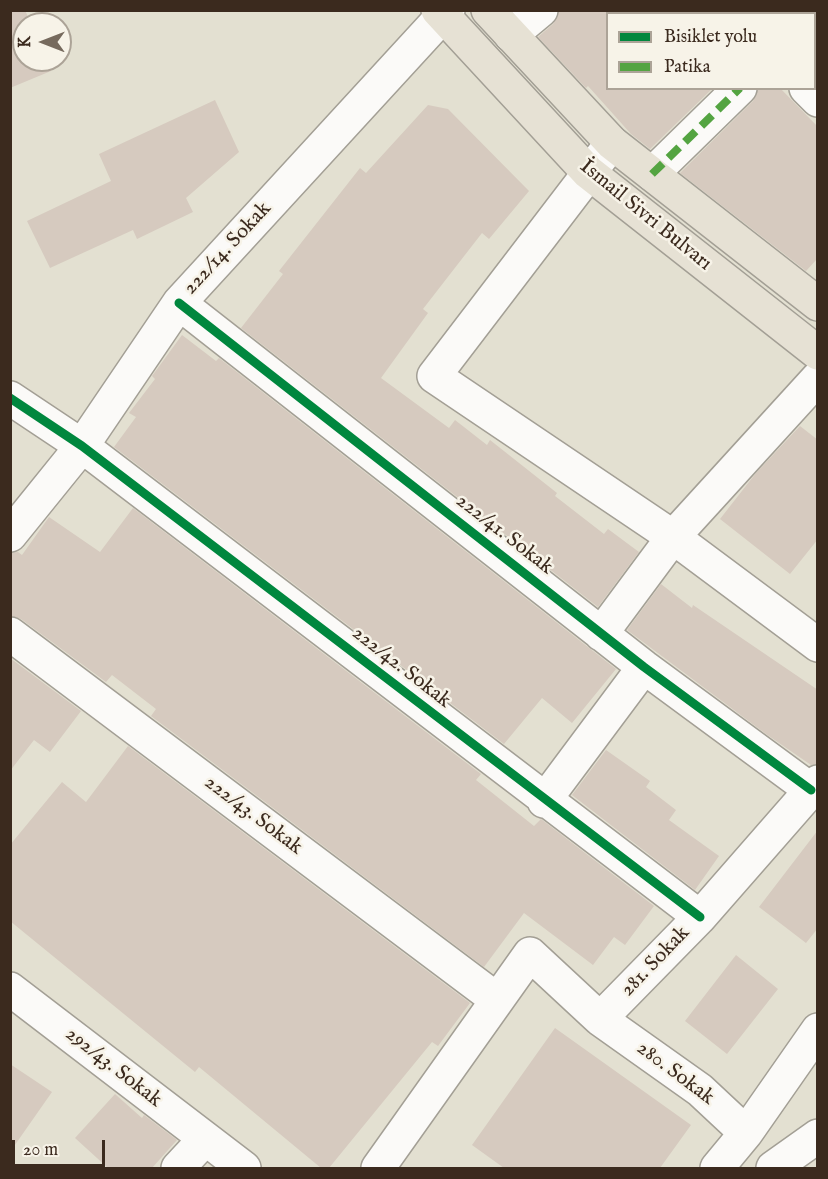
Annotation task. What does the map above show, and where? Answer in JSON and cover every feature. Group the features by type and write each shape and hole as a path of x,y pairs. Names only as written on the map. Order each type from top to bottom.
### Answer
{"main road":[{"name":"İsmail Sivri Bulvarı","path":"488,10 612,143 818,304"},
{"name":"İsmail Sivri Bulvarı","path":"443,12 588,172 818,353"}],"street":[{"path":"511,35 541,10"},
{"name":"222/14. Sokak","path":"10,535 82,446 179,303 443,12"},
{"path":"652,174 738,90"},
{"path":"612,143 434,376 673,537 818,645"},
{"name":"222/41. Sokak","path":"179,303 644,667 814,786"},
{"path":"601,634 673,537 818,378"},
{"name":"222/42. Sokak","path":"10,398 82,446 544,801 699,917"},
{"name":"222/43. Sokak","path":"10,634 496,999"},
{"path":"544,801 644,667"},
{"name":"281. Sokak","path":"600,1019 699,917 814,786"},
{"path":"378,1168 530,954 600,1019"},
{"name":"292/43. Sokak","path":"10,989 244,1168"},
{"name":"280. Sokak","path":"600,1019 699,1090 746,1133"},
{"path":"717,1168 746,1133 818,1030"},
{"path":"773,1168 818,1136"},
{"path":"178,1168 205,1139"}],"building":[{"path":"10,10 25,10 26,12 12,12 12,72 49,72 10,88"},
{"path":"559,10 608,10 606,12 606,90 711,90 650,149 631,134 588,86 586,88 538,37 553,24"},
{"path":"757,90 782,90 818,127 818,258 806,271 680,173 753,101"},
{"path":"215,100 239,152 186,198 193,212 137,239 133,230 50,268 27,221 111,181 99,154"},
{"path":"428,105 448,109 529,191 489,239 482,233 423,309 428,313 381,378 449,428 455,420 487,445 490,440 557,493 555,496 604,534 608,529 639,552 598,607 241,328 283,274 279,271 360,168 366,173"},
{"path":"182,335 216,361 219,358 616,669 572,723 542,698 504,744 114,447 136,417 129,413 155,379 152,376"},
{"path":"800,426 818,440 818,539 790,574 720,519 756,473"},
{"path":"133,508 481,774 476,780 534,826 541,819 654,906 625,945 614,937 593,965 524,913 484,967 151,716 156,709 112,675 106,682 21,619 10,616 10,553 18,552 22,555 49,517 100,552"},
{"path":"661,584 692,608 693,605 818,690 818,764 811,765 766,734 627,630"},
{"path":"10,658 81,711 50,752 34,740 10,771"},
{"path":"128,746 470,1003 438,1046 432,1042 329,1168 321,1168 199,1067 195,1072 10,921 10,845 62,782 86,802"},
{"path":"606,750 650,781 646,787 676,810 669,820 719,856 695,890 572,795"},
{"path":"818,830 818,928 806,943 759,907"},
{"path":"736,955 778,989 727,1054 685,1021"},
{"path":"555,1028 691,1125 660,1168 504,1168 472,1145"},
{"path":"10,1064 52,1092 10,1152"},
{"path":"115,1094 142,1118 144,1115 177,1140 152,1168 108,1168 75,1138"}],"marked path":[{"path":"652,174 738,90"}],"cycle path":[{"path":"179,303 644,667 811,790"},
{"path":"10,398 82,446 700,917"}]}
